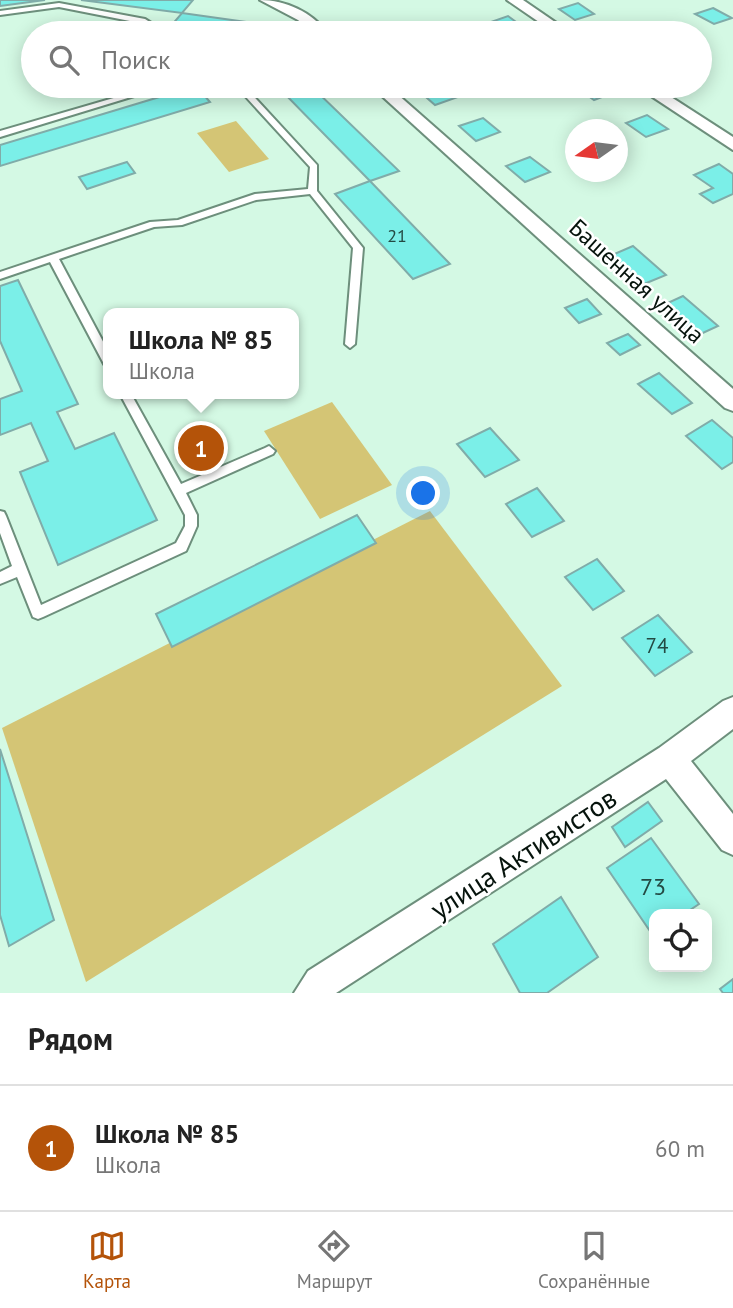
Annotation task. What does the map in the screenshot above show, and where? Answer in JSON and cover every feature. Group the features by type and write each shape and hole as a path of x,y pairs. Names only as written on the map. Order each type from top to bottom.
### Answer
{"street":[{"path":"267,0 308,21"},
{"path":"303,17 311,0"},
{"path":"514,0 546,21"},
{"name":"Башенная улица","path":"392,98 733,402"},
{"path":"662,98 733,145"},
{"name":"улица Активистов","path":"312,993 320,983 670,759 733,711"},
{"path":"670,759 733,839"}],"lane":[{"path":"0,13 61,3 142,21"},
{"path":"0,134 122,98"},
{"path":"251,98 314,167 312,191 358,248 350,344"},
{"path":"0,276 153,224 179,223 255,197 312,191"},
{"path":"53,258 103,352"},
{"path":"0,516 38,613 181,547 191,526 191,515 129,399"},
{"path":"178,491 269,451"},
{"path":"0,578 20,569"}],"shaded area":[{"path":"236,121 269,159 229,172 197,133"},
{"path":"332,402 392,485 320,519 264,431"},
{"path":"430,511 562,686 86,982 2,728"}],"building":[{"path":"0,0 45,0 0,6"},
{"path":"81,0 193,0 182,13"},
{"path":"578,3 594,14 575,20 559,9"},
{"path":"713,8 732,18 714,24 695,14"},
{"path":"182,13 239,21 175,21"},
{"path":"508,16 515,21 494,21"},
{"path":"156,98 206,98 210,102 0,166 0,145"},
{"path":"289,98 323,98 399,171 370,181"},
{"path":"427,98 455,98 435,105"},
{"path":"647,115 668,129 646,137 628,122"},
{"path":"483,118 500,132 476,141 459,126"},
{"path":"530,157 550,172 525,182 506,166"},
{"path":"127,162 135,173 87,189 79,177"},
{"path":"719,164 733,174 733,194 713,203 700,194 713,188 694,175"},
{"path":"370,181 450,264 413,279 335,194"},
{"path":"633,246 666,275 644,284 612,255"},
{"path":"18,280 78,404 57,412 75,449 114,433 157,520 58,565 20,472 48,461 31,423 0,435 0,399 22,391 0,341 0,286"},
{"path":"683,296 718,326 694,337 659,307"},
{"path":"587,299 601,314 579,323 565,308"},
{"path":"628,334 640,345 620,355 607,343"},
{"path":"659,373 692,403 672,414 638,384"},
{"path":"712,420 733,438 733,462 722,469 686,436"},
{"path":"490,428 519,460 485,477 457,444"},
{"path":"537,488 564,521 532,537 506,504"},
{"path":"357,515 376,543 172,647 156,614"},
{"path":"597,559 624,591 593,610 565,577"},
{"path":"658,615 692,652 655,676 622,638"},
{"path":"0,749 54,920 9,946 0,915"},
{"path":"648,802 662,821 625,847 612,827"},
{"path":"651,838 699,904 692,909 649,909 649,930 607,868"},
{"path":"561,897 598,957 547,993 520,993 493,944"},
{"path":"733,979 733,993 723,993 720,989"}],"place":[{"name":"Школа № 85","path":"201,448"}]}
